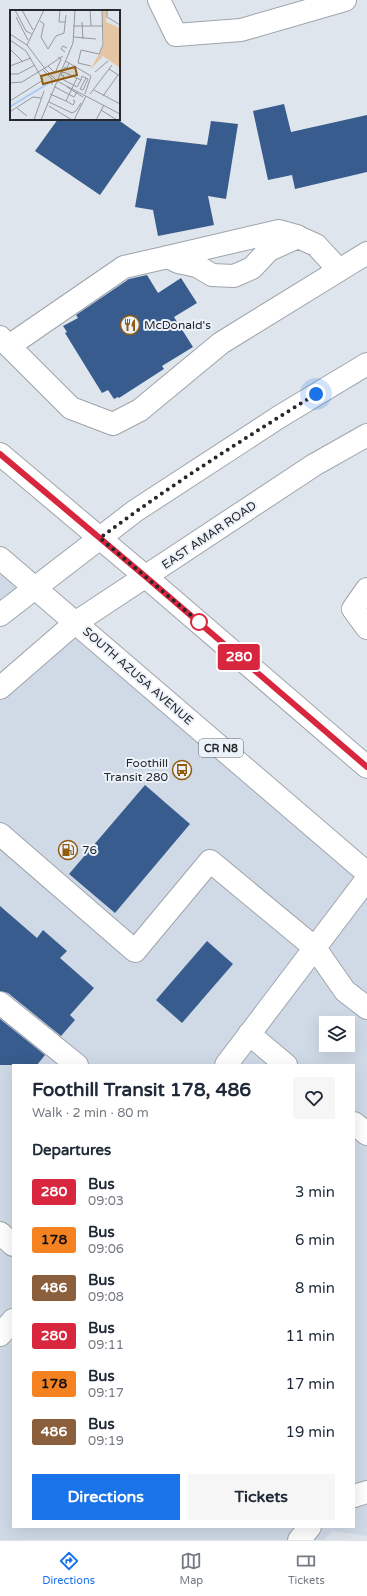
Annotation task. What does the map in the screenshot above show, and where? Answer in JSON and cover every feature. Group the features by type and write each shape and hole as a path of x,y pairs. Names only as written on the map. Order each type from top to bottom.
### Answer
{"main road":[{"path":"159,0 176,35 241,30 345,0"},
{"path":"339,270 316,245 279,231 124,267 4,341 70,408 114,424 140,410 221,343 367,253"},
{"path":"168,257 178,262 197,266 212,275 234,276 252,268 269,250 298,237"},
{"path":"0,614 136,511 187,476 278,417 367,364"},
{"name":"EAST AMAR ROAD","path":"0,688 75,623 314,465 367,435"},
{"path":"0,454 367,767"},
{"name":"SOUTH AZUSA AVENUE","path":"0,558 367,873"},
{"path":"367,589 353,609 367,628"},
{"path":"0,834 135,951 210,860 315,948 345,991 367,1008"},
{"path":"227,1064 367,879"},
{"path":"0,1003 76,1064"},
{"path":"249,1034 285,1064"},
{"path":"355,1124 367,1134"},
{"path":"0,1233 12,1244"},
{"path":"0,1335 12,1321"},
{"path":"355,1496 367,1492"},
{"path":"299,1540 309,1528"}],"shaded area":[{"path":"0,558 35,588 0,615"},
{"path":"75,623 367,873 367,1536 332,1531 324,1540 0,1540 0,688"}],"building":[{"path":"284,104 291,132 367,115 367,172 295,189 292,175 268,180 253,111"},
{"path":"57,120 118,120 141,136 100,195 35,151"},
{"path":"211,121 238,124 226,199 208,196 214,225 158,236 153,210 135,207 147,138 207,145"},
{"path":"147,275 158,293 181,278 197,303 174,317 193,347 162,366 164,369 119,398 114,399 108,390 102,393 65,333 67,332 63,326 78,318 76,315 129,279"},
{"path":"145,785 190,824 115,913 69,874"},
{"path":"0,906 37,938 43,930 67,951 60,958 94,988 70,1015 75,1020 61,1036 8,993 0,991"},
{"path":"207,941 233,964 182,1023 156,1000"},
{"path":"0,1019 45,1055 38,1064 0,1065"}],"bus line":[{"name":"280","path":"0,454 367,767"}],"place":[{"name":"McDonald's","path":"130,325"},
{"name":"Foothill Transit 280","path":"182,770"},
{"name":"76","path":"68,850"}],"route":[{"path":"199,622 200,623 100,538 187,476 316,394"}]}
